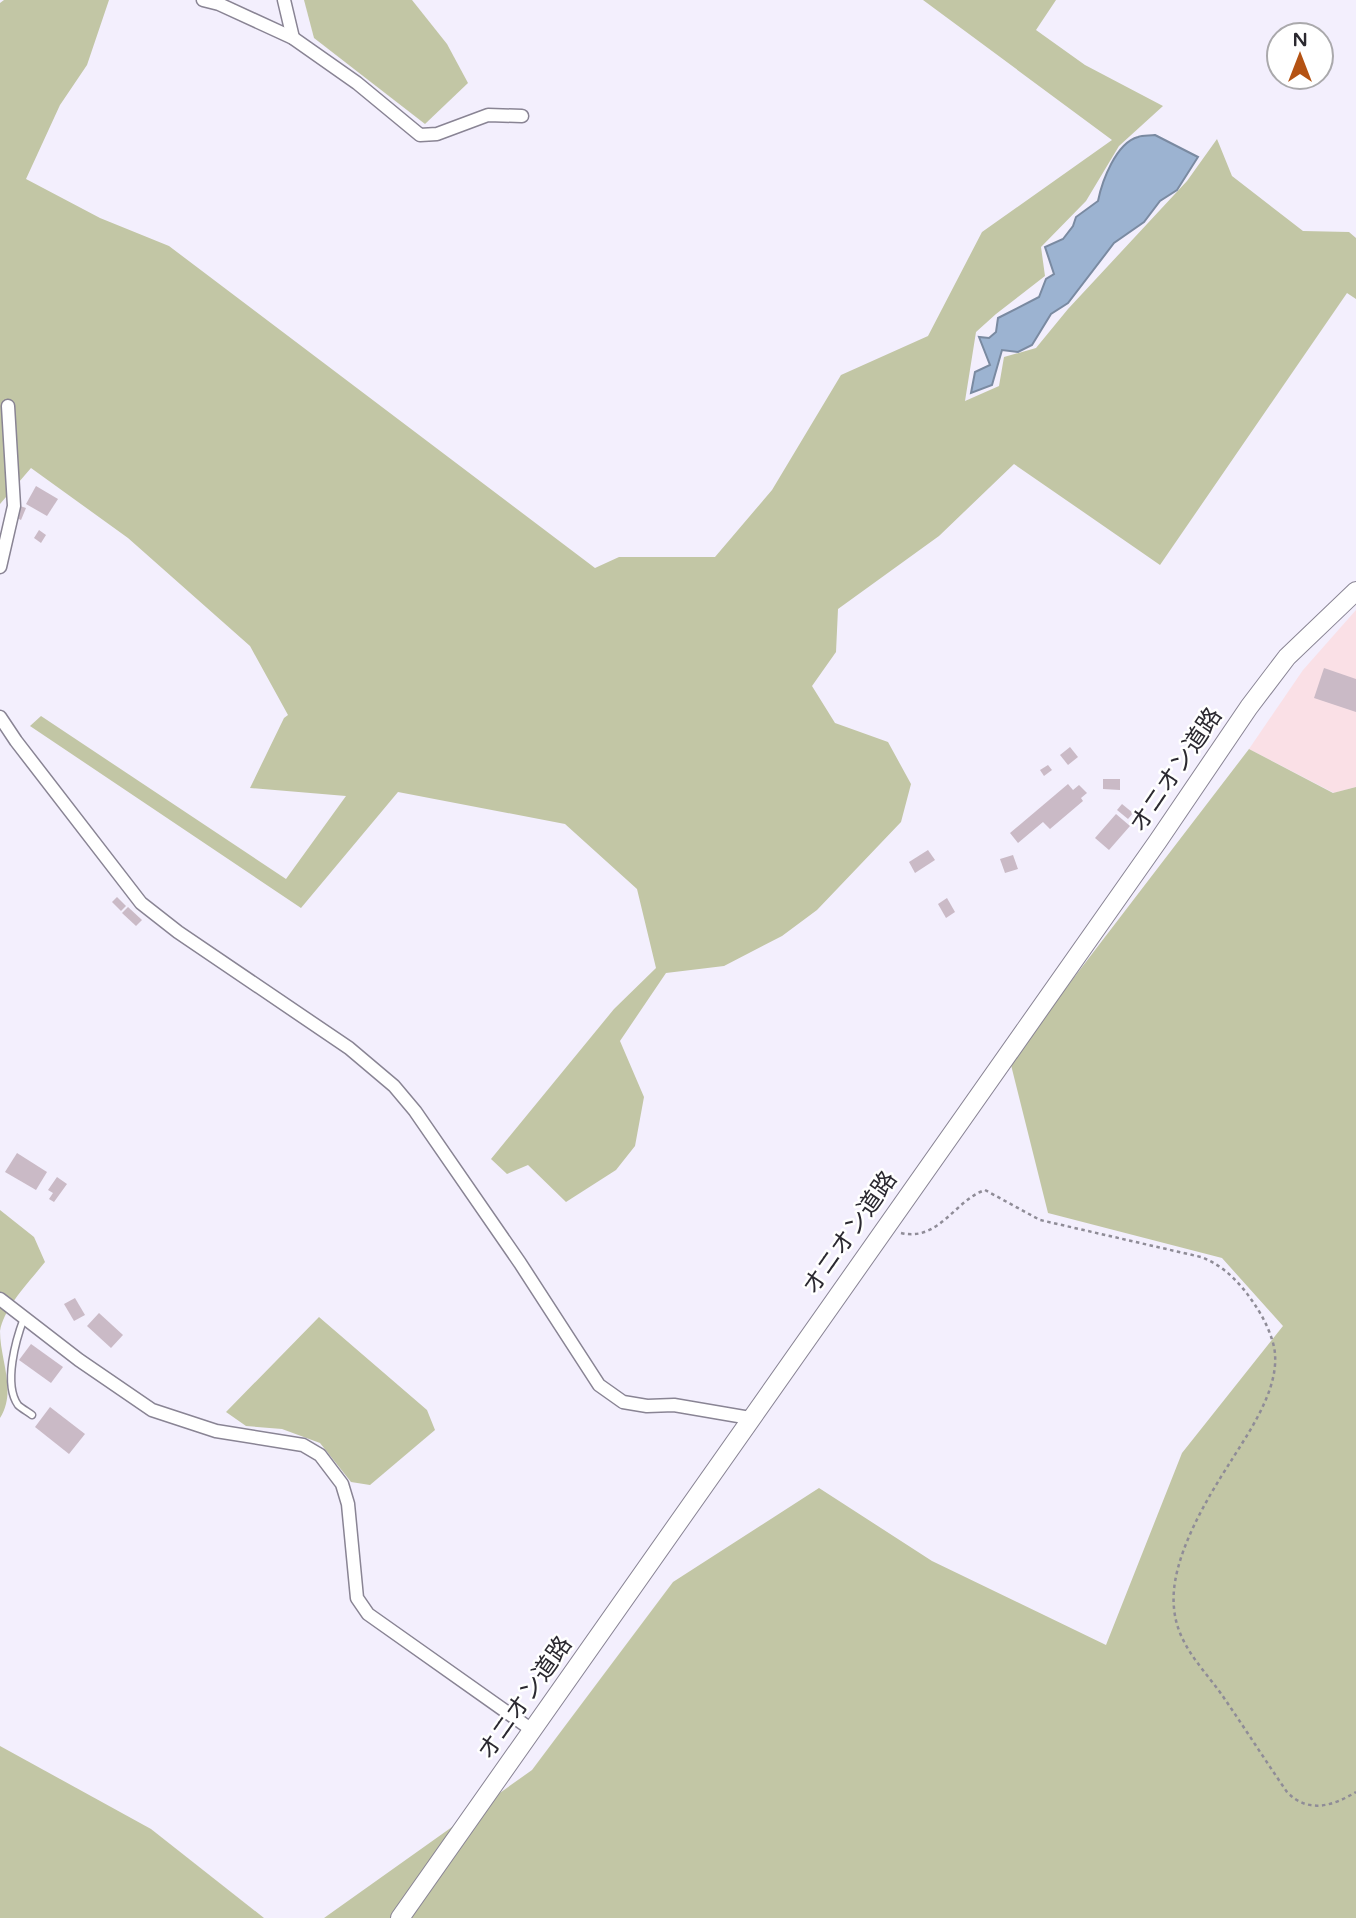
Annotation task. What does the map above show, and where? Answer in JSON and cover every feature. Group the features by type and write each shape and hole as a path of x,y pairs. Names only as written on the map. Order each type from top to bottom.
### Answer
{"street":[{"path":"203,0 219,4 292,38 356,83 420,135 437,134 488,115 522,116"},
{"path":"284,0 292,38"},
{"path":"0,567 14,506 8,406"},
{"name":"オニオン道路","path":"400,1918 1250,707 1287,657 1356,591"},
{"path":"0,717 141,903 178,932 349,1048 394,1086 415,1111 520,1264 599,1385 623,1402 647,1406 674,1405 750,1418"},
{"path":"0,1299 79,1360 152,1410 216,1431 303,1445 320,1455 342,1484 348,1504 357,1598 368,1614 532,1730"}],"lane":[{"path":"24,1318 14,1344 13,1386 17,1404 32,1415"}],"path":[{"path":"885,1226 904,1235 924,1232 942,1223 974,1194 985,1190 1040,1220 1201,1256 1216,1262 1241,1286 1262,1315 1275,1354 1274,1367 1269,1393 1252,1428 1210,1497 1179,1566 1174,1589 1174,1608 1179,1633 1192,1657 1221,1694 1281,1784 1296,1801 1310,1806 1326,1806 1356,1792"}],"shaded area":[{"path":"1356,610 1356,787 1334,793 1249,749 1303,670"}],"green space":[{"path":"4,0 109,0 87,65 60,105 26,179 100,218 169,246 595,568 619,557 715,557 772,490 841,375 928,336 982,232 1112,140 923,0 1056,0 1036,30 1085,65 1163,106 1119,146 1086,201 1041,247 1045,276 976,332 965,401 999,386 1004,357 1036,348 1068,309 1187,181 1217,139 1232,176 1303,231 1349,232 1356,238 1356,299 1347,293 1160,565 1014,464 939,536 838,609 836,652 812,686 835,723 888,742 911,784 901,822 817,910 782,936 724,966 666,973 620,1041 644,1097 635,1146 616,1170 566,1202 528,1165 507,1174 491,1159 614,1009 656,968 637,889 565,824 398,792 301,908 30,726 41,716 286,879 346,796 250,788 284,718 288,715 250,646 128,538 31,468 0,504 0,3"},
{"path":"304,0 412,0 447,44 468,83 425,124 314,38"},
{"path":"1249,749 1333,793 1356,787 1356,1918 324,1918 532,1770 673,1582 819,1488 932,1561 1106,1645 1182,1453 1283,1326 1222,1258 1048,1213 1010,1061"},
{"path":"0,1210 34,1237 45,1262 12,1304 0,1331"},
{"path":"319,1317 427,1410 435,1430 370,1485 351,1482 320,1443 282,1429 246,1426 226,1412"},
{"path":"0,1331 7,1397 0,1418"},
{"path":"0,1746 151,1829 264,1918 0,1918"}],"water":[{"path":"1155,135 1198,157 1177,190 1160,201 1144,222 1114,243 1068,303 1051,314 1032,345 1018,352 1002,350 992,385 971,393 975,372 990,365 979,337 989,338 996,332 998,318 1039,297 1046,279 1054,274 1045,247 1063,239 1076,217 1098,201 1111,164 1123,147 1138,137"}],"building":[{"path":"36,486 58,499 47,516 26,504"},
{"path":"20,506 26,508 21,520 15,517"},
{"path":"39,530 46,535 41,543 34,538"},
{"path":"1324,668 1356,679 1356,712 1314,698"},
{"path":"1070,747 1078,757 1068,765 1060,755"},
{"path":"1048,765 1052,770 1044,776 1040,770"},
{"path":"1103,779 1120,779 1120,790 1103,789"},
{"path":"1068,784 1073,790 1079,785 1087,793 1081,798 1083,801 1050,829 1043,822 1018,843 1010,833"},
{"path":"1122,804 1133,813 1128,819 1117,810"},
{"path":"1116,814 1130,826 1109,850 1095,838"},
{"path":"928,850 935,860 915,873 909,862"},
{"path":"1013,855 1018,869 1005,873 1000,859"},
{"path":"117,897 126,906 121,911 112,902"},
{"path":"947,898 955,912 946,918 938,904"},
{"path":"128,907 142,920 136,926 122,913"},
{"path":"17,1153 47,1172 36,1190 5,1172"},
{"path":"57,1177 67,1184 54,1202 49,1199 53,1193 48,1190"},
{"path":"75,1298 85,1315 74,1321 64,1304"},
{"path":"99,1313 123,1335 111,1348 87,1326"},
{"path":"31,1344 63,1367 51,1383 19,1360"},
{"path":"50,1407 85,1434 69,1454 35,1427"}]}
